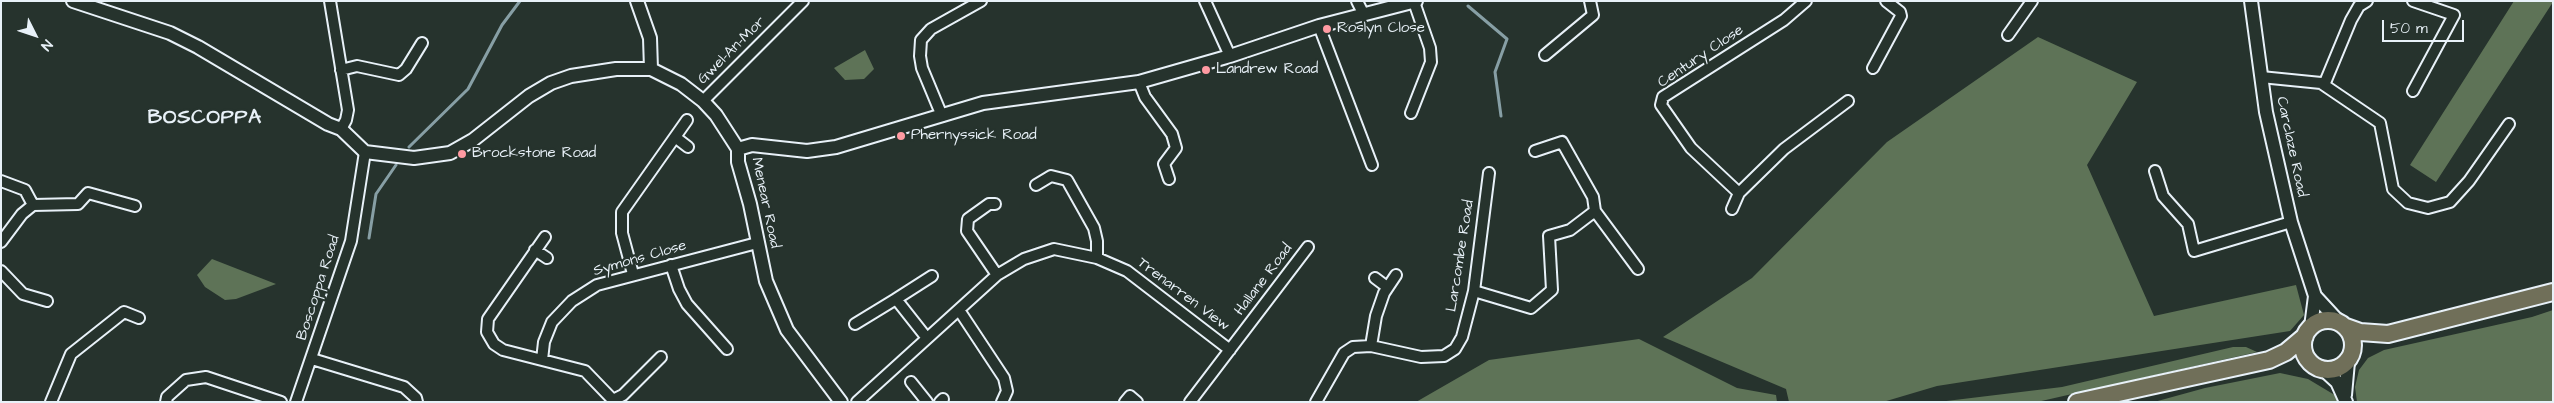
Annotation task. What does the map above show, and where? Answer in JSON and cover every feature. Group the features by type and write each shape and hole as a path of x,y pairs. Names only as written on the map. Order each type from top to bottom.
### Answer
{"highway":[{"path":"2269,360 2286,352 2323,320 2343,324 2360,332 2388,334 2553,292"},
{"path":"2343,324 2354,341 2350,359"},
{"path":"2308,331 2304,353 2319,368"},
{"path":"2078,402 2269,360 2293,360 2319,368 2336,370 2388,334"}],"street":[{"path":"73,1 170,32 328,124 341,129 365,152 414,158 450,153 473,140 529,96 552,83 571,76 616,69 651,70 650,38 637,1"},
{"path":"330,1 348,110 346,120 341,129"},
{"name":"Gwel-An-Mor","path":"703,101 803,1"},
{"path":"942,116 922,68 920,56 921,40 931,29 981,1"},
{"path":"1205,1 1230,56"},
{"path":"1357,1 1362,13"},
{"path":"1545,55 1593,15 1590,1"},
{"name":"Century Close","path":"1739,193 1691,148 1661,105 1663,97 1784,20 1806,1"},
{"path":"1873,68 1900,16 1900,12 1886,1"},
{"path":"2008,35 2032,1"},
{"name":"Carclaze Road","path":"2251,1 2266,112 2290,222 2315,296 2343,324"},
{"path":"2324,85 2358,6 2367,1"},
{"path":"2412,1 2454,16 2413,91"},
{"path":"738,149 752,145 807,151 836,147 983,103 1140,82 1230,56 1362,13 1415,2 1430,48 1431,62 1411,113"},
{"path":"1319,26 1372,165"},
{"path":"341,70 357,66 399,74 406,69 422,43"},
{"name":"Menear Road","path":"651,70 681,84 703,101 716,115 738,149 738,162 750,204 756,243 766,281 787,330 840,402"},
{"path":"2262,77 2324,85 2380,123 2394,189 2408,203 2428,208 2450,202 2469,181 2509,124"},
{"path":"1140,82 1145,97 1172,134 1176,148 1164,164 1169,179"},
{"path":"1732,209 1739,193 1784,149 1848,102"},
{"path":"633,274 622,233 622,212 687,120"},
{"path":"674,137 688,148"},
{"path":"1535,151 1562,142 1592,197 1595,211 1638,268"},
{"name":"Boscoppa Road","path":"296,402 351,242 365,152"},
{"path":"2155,171 2164,196 2188,224 2194,251 2290,222"},
{"name":"Larcombe Road","path":"1316,402 1344,353 1353,347 1371,346 1421,357 1444,356 1456,349 1462,337 1474,291 1488,173"},
{"path":"1036,185 1051,176 1067,180 1094,228 1097,241 1096,258"},
{"path":"1,181 25,190 33,205"},
{"path":"1,242 22,214 33,205 78,204 88,192 135,206"},
{"path":"995,204 989,204 968,219 967,231 997,275"},
{"path":"1474,291 1531,308 1552,290 1549,236 1570,230 1595,211"},
{"path":"545,237 488,319 487,332 494,344 503,350 585,371 613,401 623,395 661,357"},
{"name":"Symons Close","path":"542,360 544,342 552,322 572,301 597,284 756,243"},
{"name":"Hallane Road","path":"1190,402 1308,247"},
{"name":"Trenarren View","path":"857,402 926,337 997,275 1024,259 1054,249 1096,258 1127,271 1230,350"},
{"path":"536,250 547,258"},
{"path":"671,265 678,289 687,304 727,350"},
{"path":"1,271 23,294 47,302"},
{"path":"1371,346 1376,316 1387,287 1396,275"},
{"path":"855,324 932,276"},
{"path":"1375,278 1387,287"},
{"name":"Carclaze Road","path":"2308,331 2315,296"},
{"path":"896,298 926,337"},
{"path":"959,310 1004,378 1007,391 1002,402"},
{"path":"51,402 71,354 124,312 139,318"},
{"path":"312,359 404,388 416,398 417,402"},
{"path":"2346,398 2350,359"},
{"path":"2319,368 2337,382 2346,398"},
{"path":"166,402 167,397 186,380 206,377 281,402"},
{"path":"911,382 927,402"},
{"path":"1125,402 1130,396 1137,402"}],"green space":[{"path":"2514,1 2553,2 2436,182 2410,165"},
{"path":"2038,37 2137,82 2087,165 2154,316 2296,285 2304,315 2290,331 1937,386 1883,402 1789,402 1786,389 1663,337 1752,278 1887,142"},
{"path":"865,50 874,69 864,79 845,80 834,68"},
{"path":"212,259 276,284 236,299 225,300 205,287 197,275"},
{"path":"2553,310 2553,402 2357,402 2355,387 2359,370 2368,358 2384,350 2532,317"},
{"path":"1639,339 1737,388 1776,395 1777,402 1416,402 1489,360"},
{"path":"2233,347 2246,347 2257,352 2037,402 1938,402 2062,387"},
{"path":"2280,373 2308,379 2338,397 2339,402 2154,402 2205,388"}],"waterway":[{"path":"409,147 468,89 502,25 520,1"},
{"path":"1468,6 1507,39 1495,72 1501,116"},
{"path":"369,238 376,194 396,165"}],"place":[{"name":"Roslyn Close","path":"1327,29"},
{"name":"Landrew Road","path":"1206,70"},
{"name":"Phernyssick Road","path":"901,136"},
{"name":"Brockstone Road","path":"462,154"}],"district":[{"name":"BOSCOPPA","path":"205,119"}]}
